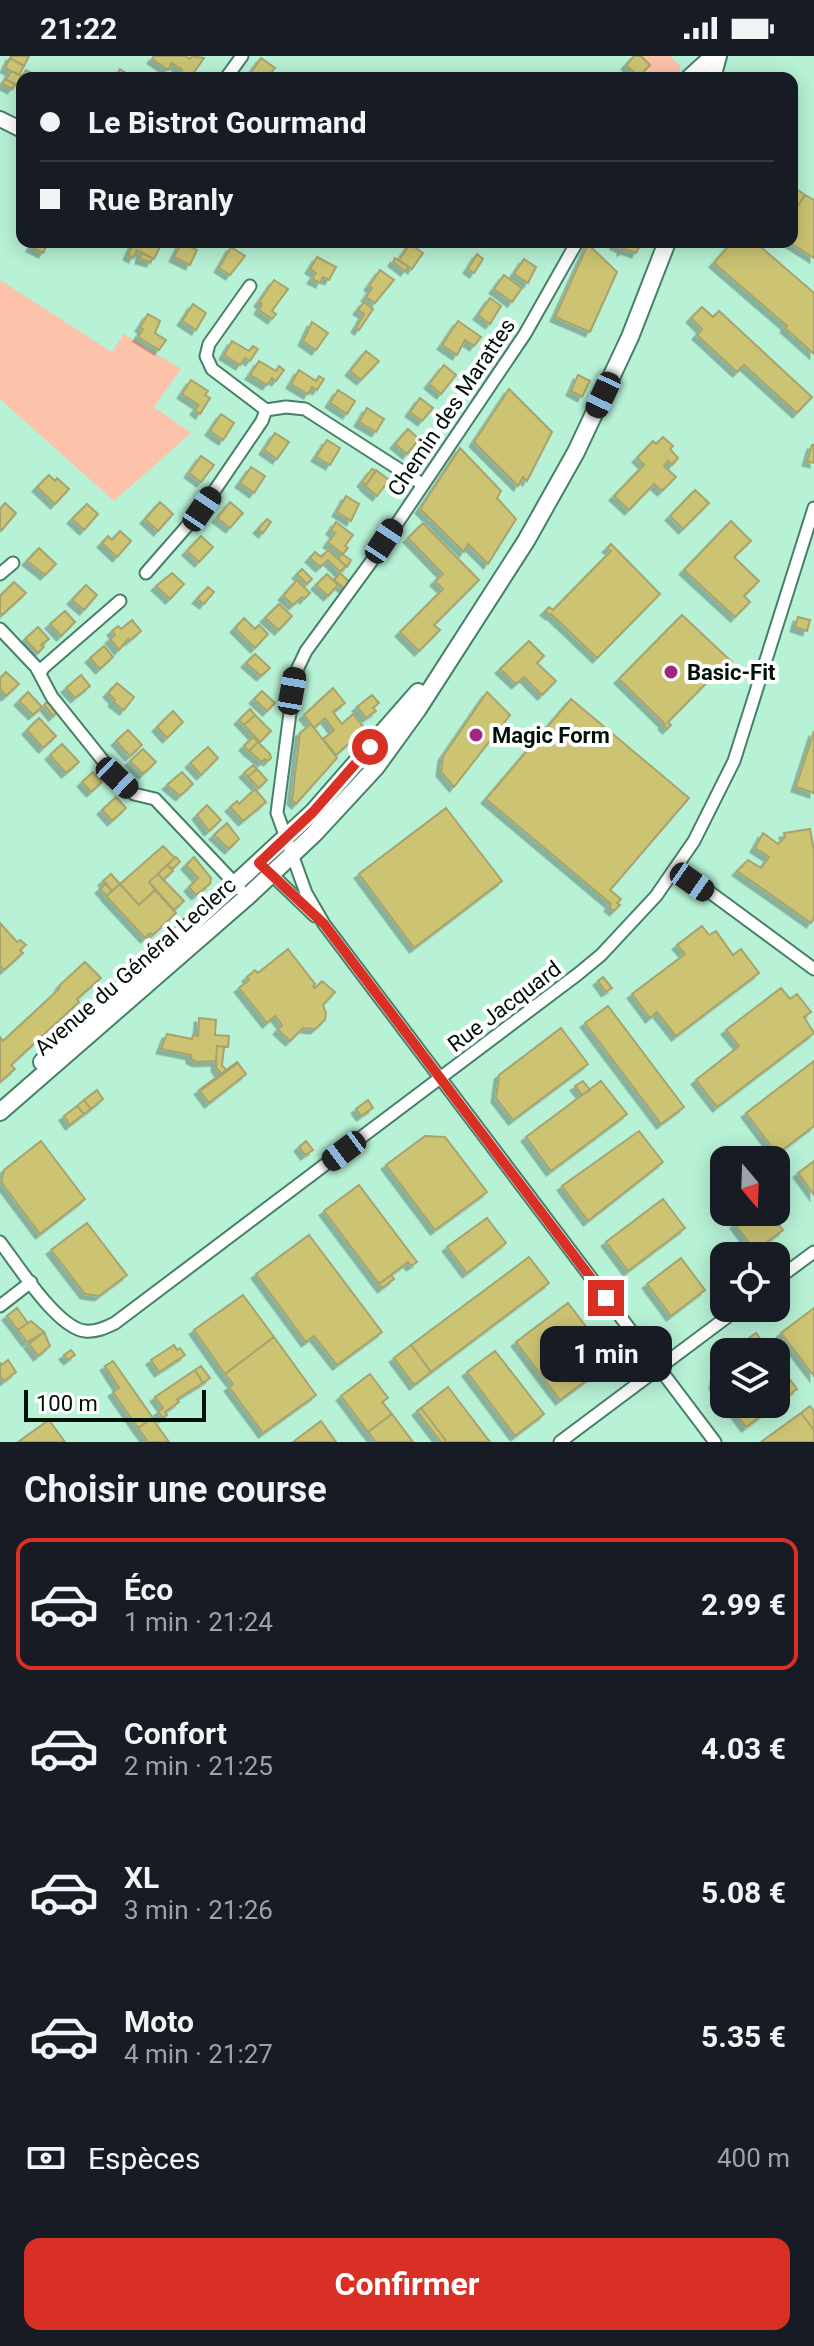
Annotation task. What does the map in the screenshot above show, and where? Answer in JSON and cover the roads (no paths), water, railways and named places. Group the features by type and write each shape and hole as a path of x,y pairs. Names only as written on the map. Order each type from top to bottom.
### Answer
{"main road":[{"name":"Avenue du Général Leclerc","path":"0,1102 235,883 291,856 376,767 418,709 526,541 576,452 630,337 665,248"},
{"name":"Avenue du Général Leclerc","path":"0,1112 247,897 286,838 409,704 473,624"}],"street":[{"path":"695,72 712,56"},
{"name":"Chemin des Marattes","path":"324,924 306,893 277,813 295,674 306,651 371,562 525,334 574,248"},
{"path":"250,286 209,344 206,356 212,369 266,410"},
{"path":"266,410 286,407 305,409 422,484"},
{"path":"146,573 202,509 262,421 266,410"},
{"name":"Rue Jacquard","path":"0,1242 69,1325 83,1331 115,1323 440,1080 601,955 648,905 677,868 734,761 814,508"},
{"path":"0,574 13,563"},
{"path":"40,673 120,601"},
{"path":"0,629 40,673 52,697 117,778 134,794 155,799 247,897"},
{"path":"677,868 814,969"},
{"path":"266,869 324,924 715,1442"},
{"path":"790,1270 814,1252"},
{"path":"0,1306 31,1282"},
{"path":"560,1442 720,1322"}],"place":[{"name":"Basic-Fit","path":"671,672"},
{"name":"Magic Form","path":"476,735"}]}
